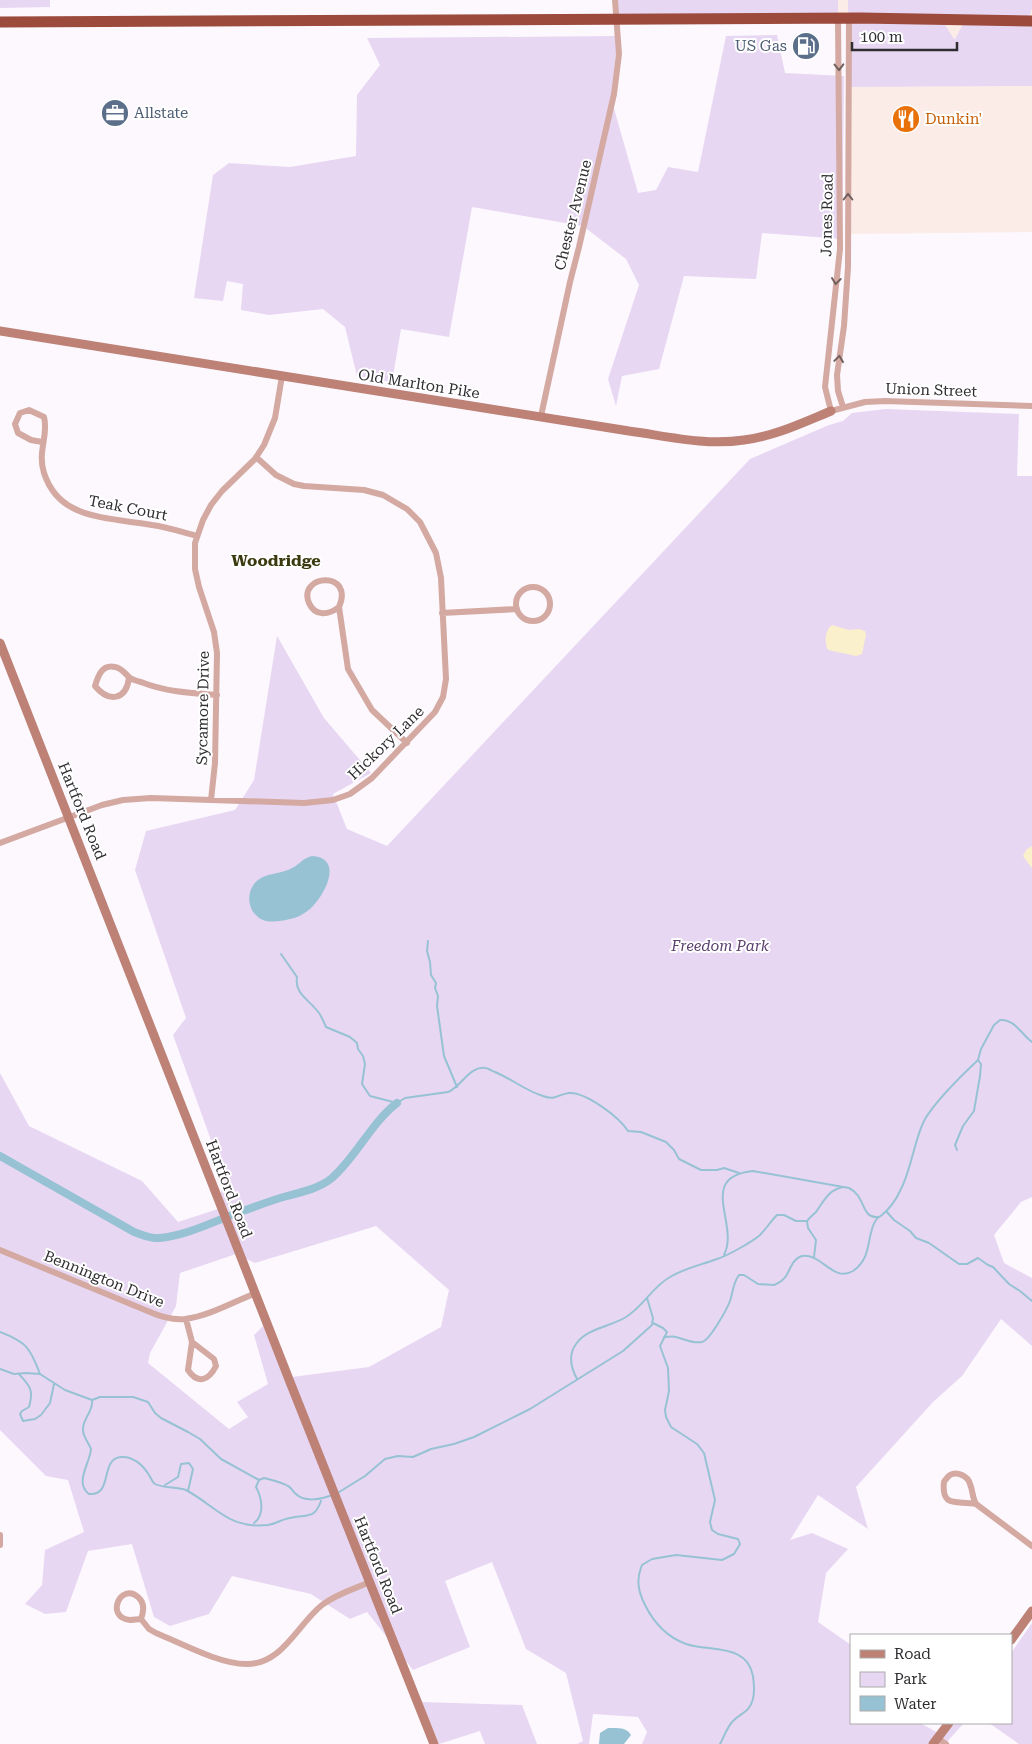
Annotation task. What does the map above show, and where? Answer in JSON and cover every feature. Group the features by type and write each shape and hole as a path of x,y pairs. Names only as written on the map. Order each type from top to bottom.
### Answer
{"highway":[{"path":"0,22 844,18 1032,20"}],"street":[{"name":"Chester Avenue","path":"541,416 612,104 619,54 615,0"},
{"name":"Jones Road","path":"843,407 838,391 837,375 844,326 848,267 844,18"},
{"name":"Jones Road","path":"831,411 825,387 840,248 844,18"},
{"name":"Old Marlton Pike","path":"0,331 693,440 728,442 775,434 831,411"},
{"name":"Sycamore Drive","path":"211,800 217,695 216,642 212,622 199,586 194,552 197,536 207,512 222,490 256,457 264,446 273,424 282,376"},
{"name":"Union Street","path":"831,411 865,402 885,401 1032,406"},
{"name":"Teak Court","path":"42,442 31,440 18,433 15,424 20,413 29,410 44,417 46,426 41,457 47,481 58,497 73,508 107,518 157,526 197,536"},
{"name":"Hickory Lane","path":"0,844 110,802 132,799 304,803 333,800 350,794 365,784 435,712 443,697 446,670 440,570 436,553 424,529 407,509 383,495 364,490 294,484 276,475 256,457"},
{"path":"339,607 332,612 324,614 316,611 310,606 307,598 309,589 321,579 330,580 337,584 341,591 342,599 339,607 348,668 372,710 407,742"},
{"path":"532,587 541,589 548,596 551,605 548,614 540,620 531,621 522,617 517,608 517,599 523,591 532,587"},
{"path":"442,613 517,608"},
{"name":"Hartford Road","path":"0,643 434,1744"},
{"path":"129,678 128,688 116,696 107,697 95,686 102,670 115,666 125,672 129,678 166,691 217,695"},
{"name":"Bennington Drive","path":"0,1250 155,1314 169,1318 186,1319 256,1293"},
{"path":"186,1319 192,1342 188,1370 192,1376 200,1379 207,1378 212,1374 216,1366 214,1359 192,1342"},
{"path":"976,1504 970,1482 964,1476 950,1475 944,1482 944,1495 948,1500 957,1503 976,1504 1032,1546"},
{"path":"0,1535 0,1545"},
{"path":"142,1618 130,1620 123,1618 118,1613 116,1607 120,1596 132,1593 143,1602 144,1611 142,1618 149,1629 229,1662 253,1664 267,1659 280,1651 310,1616 328,1600 370,1582"},
{"path":"1012,1639 1032,1611"},
{"path":"946,1744 935,1741 948,1724"}],"shaded area":[{"path":"615,0 1032,0 1032,232 848,234 849,18"}],"green space":[{"path":"0,0 50,0 50,7 0,8"},
{"path":"615,0 838,0 838,18 617,19"},
{"path":"848,0 1032,0 1032,9 1028,20 1032,21 1032,86 849,87","holes":["942,20 965,20 955,39"]},
{"path":"777,35 785,73 844,76 842,239 762,233 756,279 684,276 659,369 622,376 616,406 608,379 639,285 626,259 583,226 472,207 449,337 401,329 392,382 357,376 345,327 323,309 269,315 241,310 243,284 227,281 223,301 194,298 213,175 229,163 290,167 356,156 357,95 380,65 367,38 618,36 611,98 638,193 656,190 668,167 698,172 726,36"},
{"name":"Freedom Park","path":"886,409 1019,414 1017,476 1032,476 1032,1197 1021,1202 994,1235 1004,1263 1032,1278 1032,1346 1001,1319 962,1376 933,1402 856,1487 868,1529 818,1495 790,1540 812,1533 848,1549 826,1573 818,1622 850,1644 850,1724 922,1724 944,1736 954,1724 963,1724 945,1744 642,1744 647,1732 638,1717 593,1714 589,1744 577,1744 583,1741 566,1673 526,1649 492,1562 445,1581 470,1647 413,1670 367,1612 350,1619 311,1594 232,1576 209,1614 170,1626 154,1617 132,1544 88,1551 66,1612 45,1614 25,1604 42,1585 45,1550 84,1532 68,1480 46,1476 0,1430 0,1073 29,1126 142,1181 178,1222 218,1209 224,1176 173,1035 186,1018 135,870 146,831 235,810 254,780 277,636 324,718 371,773 333,794 347,829 387,846 750,459 829,425 843,421 852,413","holes":["376,1226 449,1290 441,1327 369,1367 284,1378 263,1326 254,1335 268,1384 237,1402 248,1417 229,1429 148,1363 150,1353 176,1306 180,1273 236,1254 255,1263"]},
{"path":"1032,1623 1032,1744 1019,1744 990,1724 1012,1724 1012,1652"},
{"path":"422,1702 522,1705 537,1744 485,1744 480,1731 439,1744"}],"sand":[{"path":"832,625 849,630 859,629 865,631 866,635 862,654 856,656 828,650 826,637"},
{"path":"1032,846 1032,868 1023,856 1026,850"}],"water":[{"path":"312,856 322,858 328,863 330,870 329,879 321,896 310,909 298,917 273,922 263,920 254,914 249,899 251,889 258,880 262,877 287,870"},
{"path":"608,1728 624,1729 631,1735 624,1744 599,1744 600,1733"}],"waterway":[{"path":"428,941 427,951 431,975 436,983 435,988 438,996 437,1006 444,1056 457,1087"},
{"path":"281,954 297,977 300,992 319,1013 326,1027 350,1037 357,1043 365,1064 362,1084 370,1096 397,1103 405,1098 448,1092 474,1070 486,1068 537,1094 554,1098 569,1093 593,1101 602,1106 624,1125 628,1131 641,1132 666,1142 679,1159 701,1170 724,1168 739,1173"},
{"path":"957,1150 955,1145 963,1126 974,1111 980,1076 981,1064 978,1060 981,1049 994,1025 1000,1020 1010,1022 1032,1042"},
{"path":"664,1337 675,1337 695,1342 705,1340 714,1330 730,1301 735,1281 739,1275 744,1275 758,1284 774,1285 784,1279 794,1262 802,1256 816,1259 839,1273 846,1274 859,1266 864,1260 876,1220 892,1204 904,1182 925,1119 957,1080 978,1060"},
{"path":"0,1156 134,1232 160,1238 192,1231 265,1203 322,1184 341,1169 379,1120 397,1103"},
{"path":"724,1255 728,1243 723,1192 727,1182 736,1175 753,1171 849,1188 858,1196 866,1211 873,1217 878,1217"},
{"path":"577,1379 571,1357 576,1344 586,1334 632,1313 658,1286 670,1277 733,1252 751,1241 760,1235 777,1215 784,1215 796,1221 807,1221 830,1193 843,1187"},
{"path":"886,1211 916,1238 929,1243 959,1264 967,1264 978,1258 993,1267 1009,1284 1032,1301"},
{"path":"807,1221 808,1228 816,1240 814,1257"},
{"path":"336,1494 365,1476 385,1459 398,1456 413,1457 431,1449 474,1437 530,1409 623,1351 652,1325 653,1318 647,1298"},
{"path":"653,1323 667,1332 660,1346 668,1368 669,1391 665,1410 666,1417 671,1427 697,1444 704,1453 715,1500 710,1522 712,1530 718,1534 738,1539 740,1544 734,1554 722,1560 676,1555 652,1559 642,1565 639,1585 641,1595 649,1612 667,1633 686,1644 735,1653 749,1665 753,1676 754,1696 747,1710 731,1723 720,1744"},
{"path":"0,1332 16,1339 30,1351 40,1374"},
{"path":"0,1369 14,1374 40,1374 65,1390 92,1400 100,1397 133,1397 148,1402 155,1413 161,1418 200,1439 221,1459 259,1480 264,1478 282,1483 304,1499 319,1499 332,1495"},
{"path":"19,1374 31,1392 29,1407 20,1414 23,1421 35,1419 41,1415 50,1403 54,1384"},
{"path":"92,1400 91,1408 83,1426 84,1435 91,1449 83,1479 83,1484 89,1494 97,1493 101,1489 110,1464 114,1459 125,1457 137,1462 144,1468 155,1484 186,1490 224,1515 243,1524 268,1525 310,1515 317,1510 322,1498"},
{"path":"165,1485 178,1477 181,1464 189,1463 193,1469 188,1491"},
{"path":"254,1523 260,1516 261,1511 260,1496 256,1487 259,1480"}],"place":[{"name":"US Gas","path":"806,46"},
{"name":"Allstate","path":"115,113"},
{"name":"Dunkin'","path":"906,119"}],"district":[{"name":"Woodridge","path":"276,560"}]}
